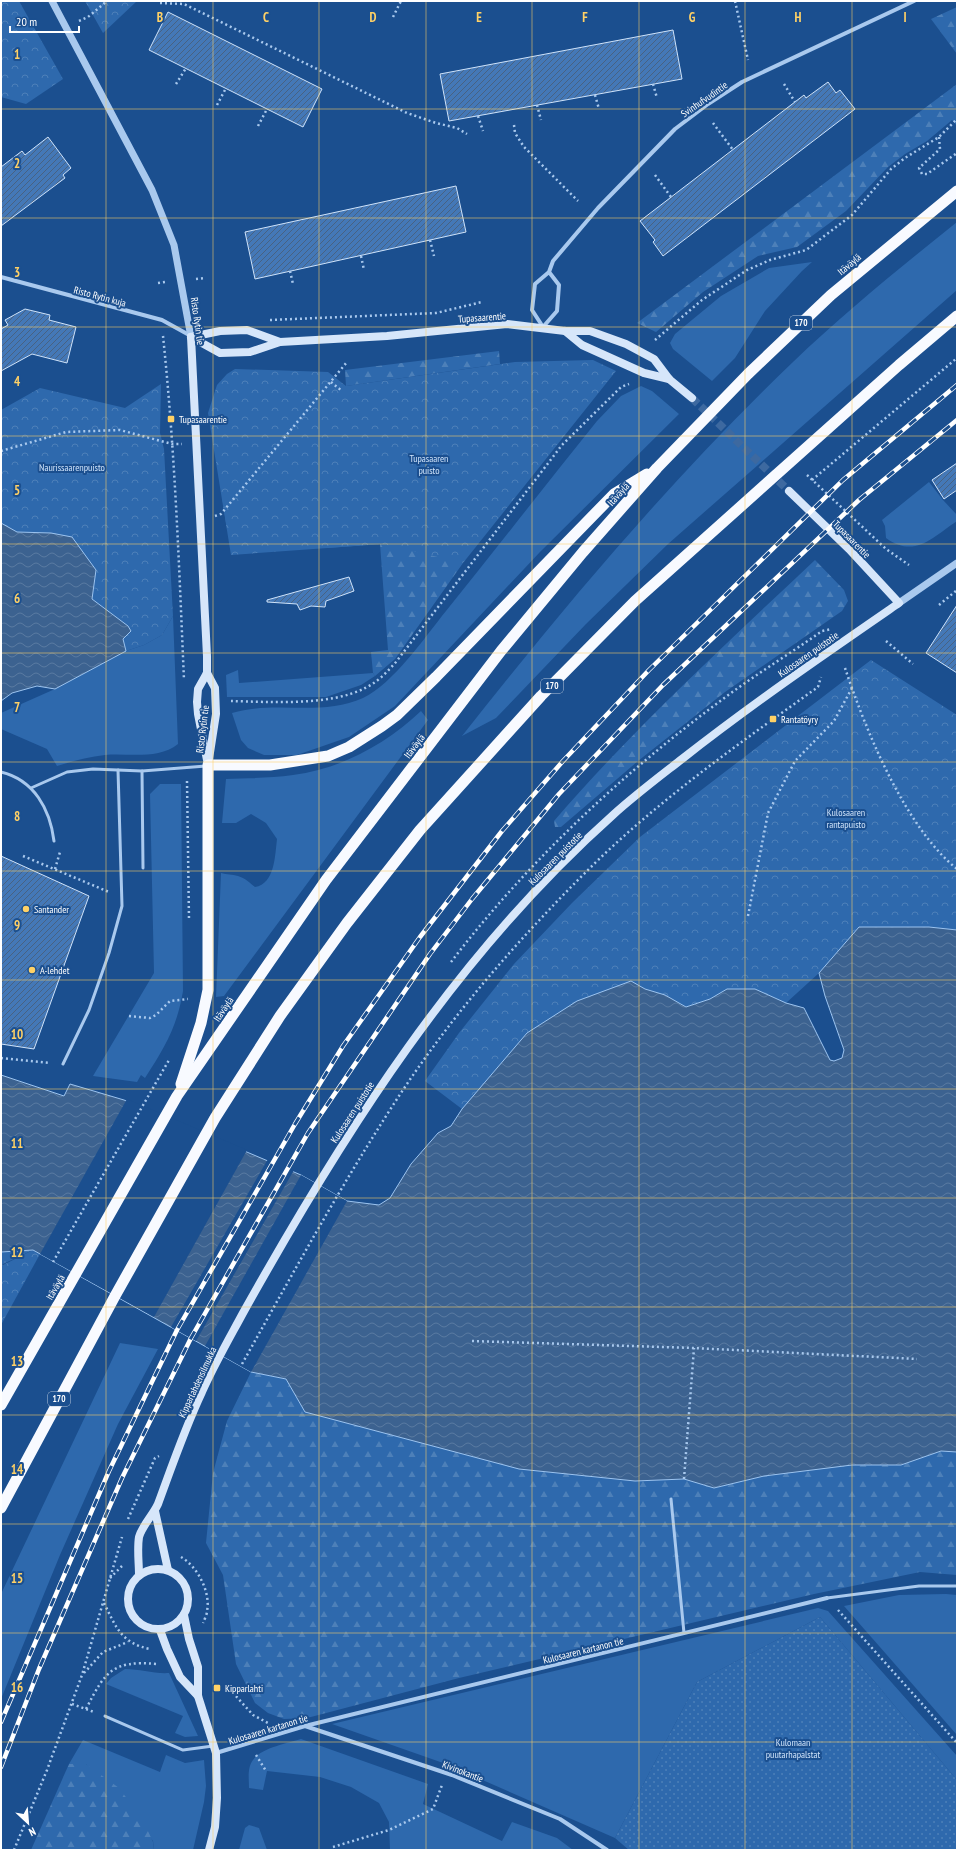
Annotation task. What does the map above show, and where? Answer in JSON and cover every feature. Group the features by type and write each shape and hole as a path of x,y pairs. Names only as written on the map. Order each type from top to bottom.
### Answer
{"highway":[{"name":"Itäväylä","path":"1,1405 177,1096 326,880 501,651 583,552 657,468 748,374 831,295 957,191"},
{"name":"170","path":"2,1507 115,1296 215,1118 280,1016 347,923 420,830 541,696 634,601 893,370 957,316"},
{"path":"177,1096 201,1023 208,990 208,765 270,765 328,756 349,747 382,726 397,715 431,682 614,494 657,468"}],"main road":[{"name":"Tupasaarentie","path":"191,336 220,353 250,352 280,342 387,336 507,324 542,327 565,331 590,331 626,344 654,359 669,379 692,398"},
{"name":"Tupasaarentie","path":"191,336 220,331 247,330 280,342"},
{"name":"Tupasaarentie","path":"565,331 582,345 644,373 669,379"},
{"name":"Risto Rytin tie","path":"191,336 201,520 206,673 198,689 197,702 208,765"},
{"name":"Tupasaarentie","path":"789,491 849,549 899,603"},
{"name":"Kulosaaren puistotie","path":"269,1266 367,1106 433,1012 476,958 521,907 578,848 637,794 732,720 899,603"},
{"name":"Risto Rytin tie","path":"206,673 215,688 216,714 208,765"},
{"name":"Kipparlahdensilmukka","path":"139,1575 139,1535 155,1511 182,1437 202,1389 269,1266"},
{"path":"155,1511 168,1570"},
{"path":"153,1569 168,1570 180,1578 187,1589 188,1603 184,1616 174,1626 160,1630 148,1628 136,1621 129,1611 127,1598 130,1585 139,1575 153,1569"},
{"path":"184,1616 189,1639 198,1667 198,1696 216,1749 217,1798 215,1827 209,1850"},
{"path":"160,1630 180,1677 198,1696"}],"street":[{"name":"Risto Rytin tie","path":"52,1 152,190 174,245 191,336"},
{"name":"Svinhufvudintie","path":"542,327 532,310 532,298 535,284 549,272 553,261 598,208 675,129 708,104 742,82 914,1"},
{"path":"542,327 557,311 558,306 559,285 549,272"},
{"name":"Risto Rytin kuja","path":"1,277 162,320 191,336"},
{"name":"Kulosaaren puistotie","path":"899,603 957,563"},
{"name":"Kulosaaren kartanon tie","path":"216,1749 827,1598"},
{"name":"Kivinokantie","path":"305,1726 447,1773 560,1819 607,1850"}],"lane":[{"path":"31,788 67,772 93,769 142,771 208,765"},
{"path":"63,1064 89,1010 109,953 122,906 118,770"},
{"path":"142,771 143,868"},
{"path":"1,772 12,775 31,788 46,809 52,824 54,841"},
{"path":"671,1499 684,1633"},
{"name":"Kulosaaren kartanon tie","path":"827,1598 919,1586 957,1586"},
{"path":"105,1716 183,1750 216,1749"}],"path":[{"path":"66,28 88,17 107,1"},
{"path":"393,17 401,1"},
{"path":"735,1 748,60"},
{"path":"160,3 184,4 407,113 436,123 457,128 467,134"},
{"path":"176,84 186,68"},
{"path":"653,84 656,98"},
{"path":"784,84 795,102"},
{"path":"217,105 226,88"},
{"path":"595,95 599,109"},
{"path":"537,105 541,120"},
{"path":"258,126 267,109"},
{"path":"478,116 483,131"},
{"path":"655,340 702,300 747,270 770,260 806,250 852,215 891,169 905,158 939,137 957,119"},
{"path":"713,124 733,150"},
{"path":"514,125 515,133 524,147 578,201"},
{"path":"939,137 940,149 919,168 922,174 927,174 957,153"},
{"path":"655,175 671,197"},
{"path":"430,240 434,256"},
{"path":"361,256 364,270"},
{"path":"290,271 293,284"},
{"path":"265,321 436,313 482,302"},
{"path":"162,320 172,419 172,444 178,522 184,686"},
{"path":"812,480 957,358"},
{"path":"201,520 221,514 347,362"},
{"path":"331,382 342,391"},
{"path":"227,701 309,701 335,699 365,688 378,680 396,662 562,445 621,387"},
{"path":"1,452 66,432 120,430 172,444"},
{"path":"807,475 886,550 909,565"},
{"path":"940,604 957,590"},
{"path":"886,641 913,664"},
{"path":"845,668 876,749 913,818 945,859 957,869"},
{"path":"242,1364 337,1195 399,1097 462,1010 512,951 561,898 613,846 691,779 818,687"},
{"path":"748,916 768,813 795,761 834,721 852,688"},
{"path":"187,767 189,926"},
{"path":"23,856 121,898"},
{"path":"187,1006 189,995"},
{"path":"129,1016 150,1018 156,1015 170,1001 188,999"},
{"path":"1,1058 63,1064"},
{"path":"54,1262 170,1058"},
{"path":"472,1341 694,1348 917,1359"},
{"path":"684,1479 694,1348"},
{"path":"191,1563 206,1590 208,1611 202,1626"},
{"path":"14,1850 72,1704 82,1675 110,1578"},
{"path":"827,1598 957,1743"},
{"path":"82,1675 103,1652 128,1642 114,1624 103,1602"},
{"path":"86,1709 101,1679 112,1669 128,1664 140,1663 164,1665 173,1663"},
{"path":"226,1685 253,1715 274,1727 289,1731"},
{"path":"72,1704 105,1716"},
{"path":"332,1847 389,1830 433,1809 447,1773"}],"green space":[{"path":"1,1 19,1 63,79 26,104 1,97"},
{"path":"85,1 137,1 103,33"},
{"path":"957,7 957,54 931,19"},
{"path":"957,84 957,126 952,120 927,141 905,154 888,167 846,211 797,247 758,256 703,292 656,332 637,323"},
{"path":"957,222 957,290 668,544 586,624 496,718 462,736 580,590 705,451 813,343 874,290"},
{"path":"812,262 765,311 735,358 712,381 673,349 670,343 675,334 721,296 769,268"},
{"path":"499,351 500,364 346,386 345,370"},
{"name":"Tupasaaren puisto","path":"593,360 616,371 463,563 383,544 231,555 208,413 217,385 227,374 235,369 328,372 346,386 515,362"},
{"name":"Naurissaarenpuisto","path":"161,384 160,433 164,449 173,616 162,635 144,645 126,651 123,638 131,631 128,626 92,599 96,570 51,533 17,532 1,523 1,410 40,388 125,408"},
{"path":"641,386 652,391 679,414 540,552 395,706 349,737 297,755 264,755 248,748 241,740 232,713 248,709 315,708 347,704 363,698 386,682 408,659 597,421 621,396"},
{"path":"929,482 957,515 957,521 932,539 915,546 896,544 886,538 885,526 882,520"},
{"path":"256,493 403,525 463,563 395,659 375,676 373,673 371,652 388,650 380,544 327,548 227,529 222,497"},
{"path":"815,560 844,590 848,601 842,611 725,692 638,761 561,827 555,827 554,821 648,720"},
{"path":"173,616 178,744 170,749 152,754 105,755 81,759 57,766 47,749 1,729 1,713 55,689 126,651 144,645 162,635"},
{"name":"Kulosaaren rantapuisto","path":"871,660 957,715 957,930 929,927 859,927 819,973 786,1003 755,989 727,989 710,999 686,1007 665,995 645,989 631,981 527,1033 462,1109 425,1081 459,1033 514,964 572,903 640,837"},
{"path":"238,670 239,683 373,673 375,676 361,685 326,697 227,697 226,675"},
{"path":"421,711 428,720 224,996 216,997 221,873 241,877 255,887 262,885 267,880 273,868 277,839 266,823 251,814 236,823 222,823 226,779 285,776 311,772 328,767 345,761 378,744"},
{"path":"160,784 181,784 183,991 174,1026 159,1056 145,1078 141,1075 137,1082 93,1076 154,973 150,794"},
{"path":"33,1250 3,1264 1,1266 1,1252"},
{"path":"33,1250 40,1254 1,1325 1,1266"},
{"path":"120,1343 158,1349 118,1424 60,1555 1,1699 1,1594"},
{"path":"251,1372 286,1379 305,1412 519,1469 635,1481 684,1479 714,1488 764,1476 852,1465 901,1465 941,1451 957,1452 957,1575 920,1572 814,1594 459,1678 307,1718 284,1719 268,1713 255,1703 236,1664 223,1575 206,1543 213,1473 227,1421"},
{"path":"899,1595 957,1595 957,1735 844,1606"},
{"path":"818,1608 828,1611 957,1756 957,1780 820,1617 697,1682 615,1838 446,1764 332,1724"},
{"name":"Kulomaan puutarhapalstat","path":"820,1617 957,1780 957,1850 629,1850 615,1838 697,1682"},
{"path":"125,1669 169,1673 198,1736 185,1737 175,1733 183,1716 106,1684 111,1678"},
{"path":"301,1739 428,1784 423,1804 502,1841 512,1822 557,1838 573,1850 390,1850 389,1822 379,1803 351,1787 320,1777 267,1771 263,1790 249,1788 250,1766 257,1756 275,1746"},
{"path":"83,1740 160,1772 166,1755 185,1763 204,1760 206,1786 204,1802 193,1850 154,1850 153,1841 86,1764 69,1764"},
{"path":"69,1764 86,1764 119,1788 143,1820 153,1842 154,1850 31,1850"},
{"path":"249,1825 259,1828 267,1850 239,1850 245,1828"}],"water":[{"path":"1,523 17,532 51,533 72,537 96,570 92,599 128,626 131,631 123,639 126,651 55,689 37,686 12,693 1,701"},
{"path":"859,927 929,927 957,930 957,1452 941,1451 901,1465 852,1465 764,1476 714,1488 684,1479 635,1481 519,1469 305,1412 286,1379 251,1372 33,1250 1,1252 1,1075 64,1096 70,1084 124,1100 301,1175 347,1201 379,1205 390,1198 411,1164 438,1133 451,1126 462,1109 527,1033 577,1001 631,981 645,989 665,995 686,1007 710,999 727,989 755,989 786,1003 804,1008 830,1060 834,1061 842,1058 844,1050 825,996 819,973"}],"pier":[{"path":"127,1099 247,1150 154,1317 40,1254"},
{"path":"268,1159 294,1170 196,1341 171,1327"},
{"path":"301,1175 347,1201 251,1372 205,1346"}],"building":[{"path":"168,12 322,89 303,127 149,50"},
{"path":"673,30 682,79 449,121 440,74"},
{"path":"828,82 836,93 840,90 855,109 663,256 653,242 655,240 640,221 804,95 806,98"},
{"path":"48,137 71,168 63,175 65,178 1,226 1,167 22,151 25,155"},
{"path":"456,186 466,232 255,279 245,232"},
{"path":"25,309 50,315 49,320 76,327 67,363 32,354 1,371 1,329 8,325 5,320"},
{"path":"957,463 957,490 944,499 932,480"},
{"path":"349,577 354,591 326,601 325,607 311,606 300,610 297,604 267,602 267,600"},
{"path":"957,605 957,673 926,653"},
{"name":"A-lehdet","path":"1,856 89,896 34,1049 1,1044"}],"tunnel":[{"path":"692,398 789,491"}],"railway":[{"path":"1,1722 109,1471 177,1330 295,1124 343,1046 420,937 502,831 563,761 649,670 843,480 957,385"},
{"path":"1,1767 39,1669 122,1478 191,1338 308,1133 430,954 472,899 559,794 663,685 859,500 957,420"}],"place":[{"name":"Tupasaarentie","path":"171,419"},
{"name":"Rantatöyry","path":"773,719"},
{"name":"Santander","path":"26,909"},
{"name":"A-lehdet","path":"32,970"},
{"name":"Kipparlahti","path":"217,1688"}]}
